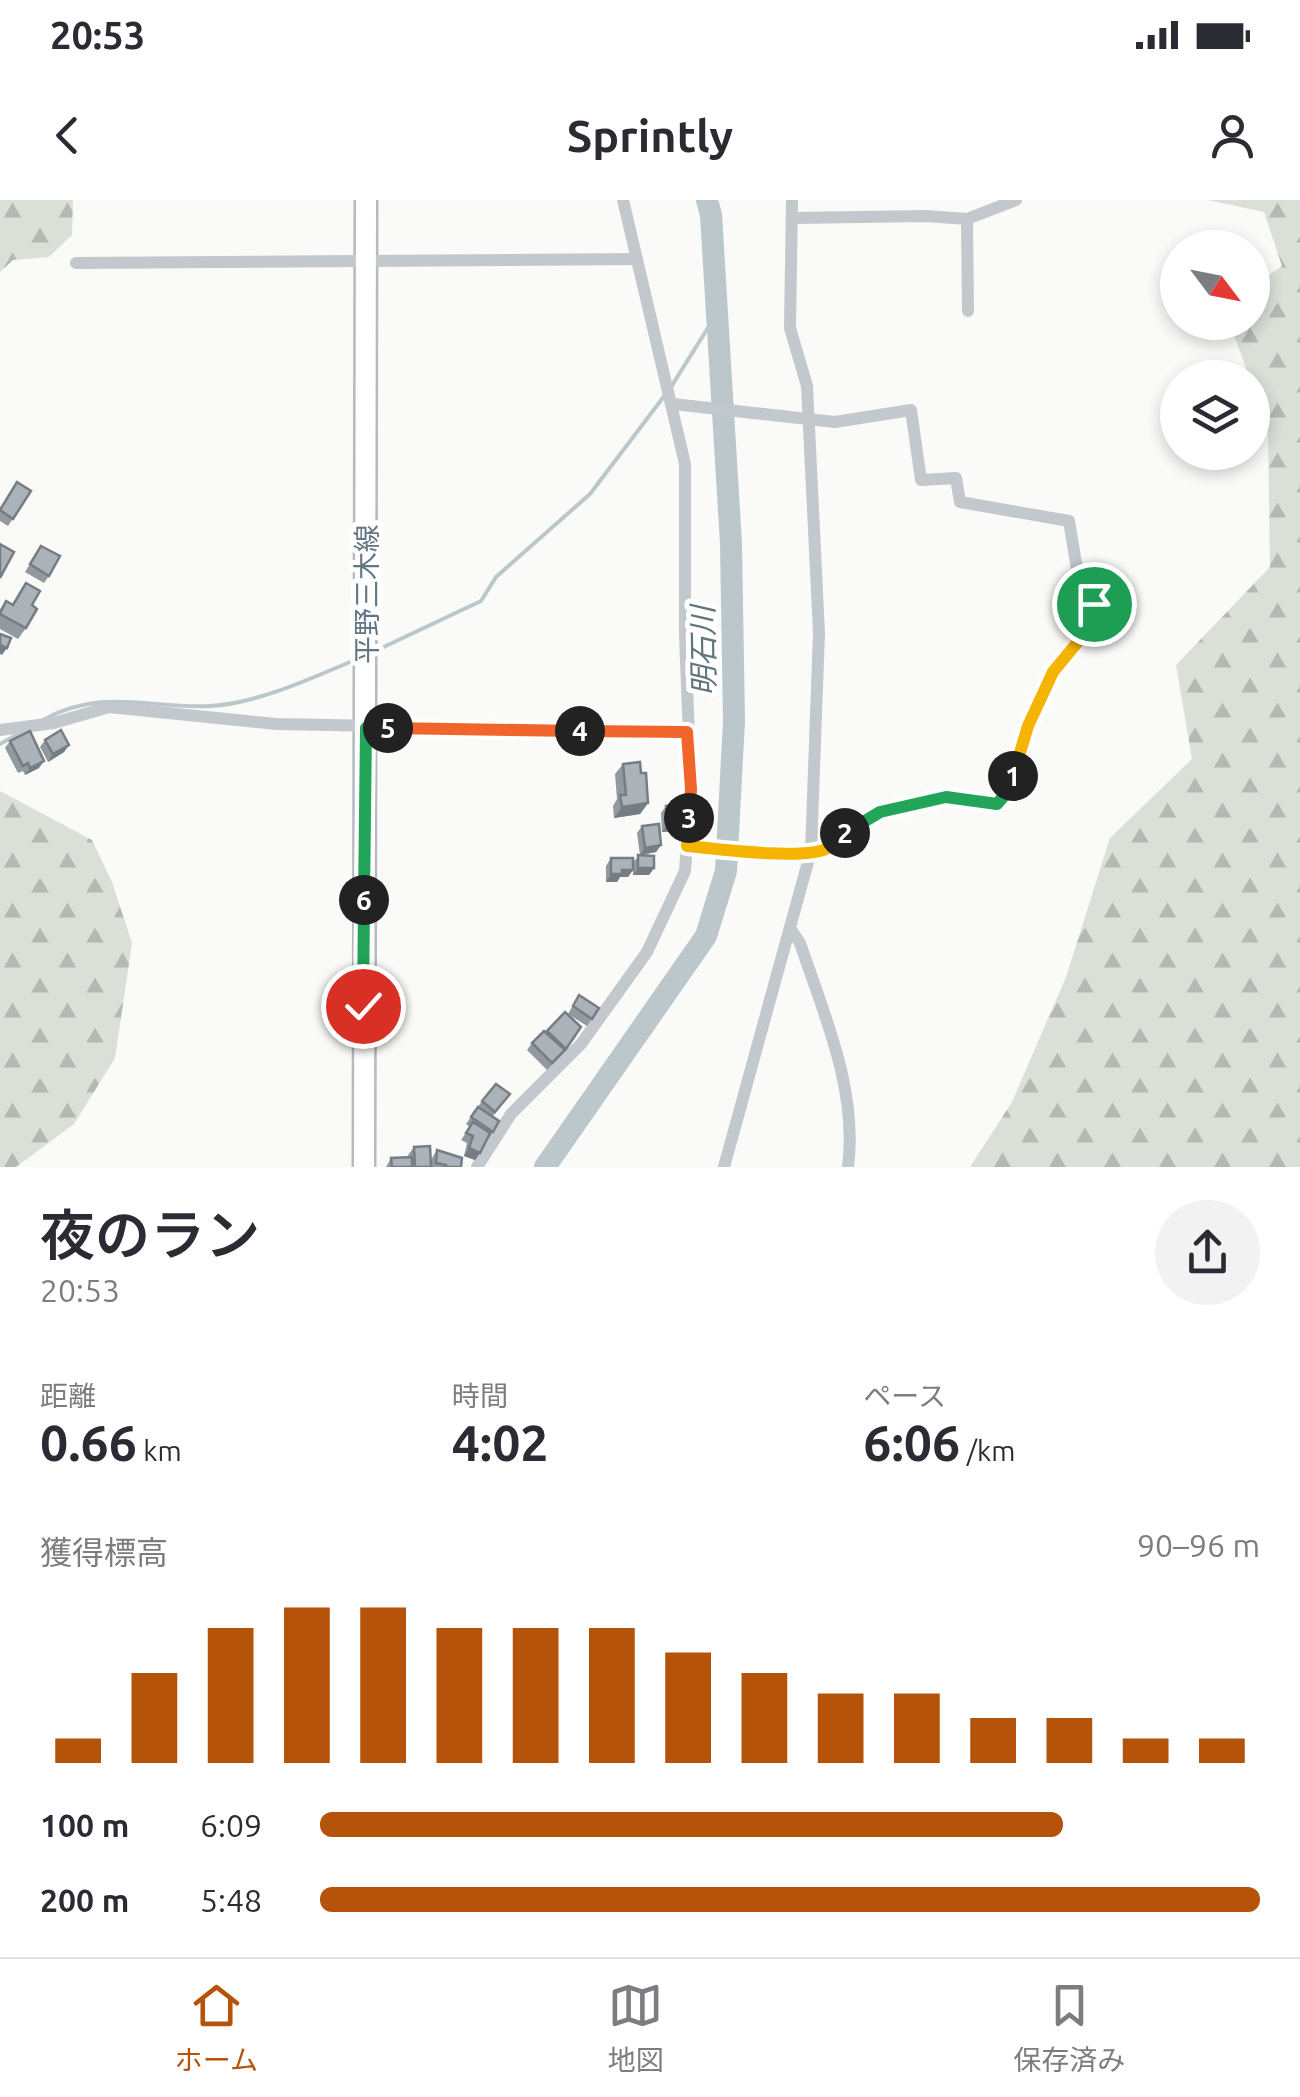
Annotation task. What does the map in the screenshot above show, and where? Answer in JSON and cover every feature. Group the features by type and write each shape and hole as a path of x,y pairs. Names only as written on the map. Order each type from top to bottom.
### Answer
{"main road":[{"name":"平野三木線","path":"364,1167 366,200"}],"street":[{"path":"477,1167 511,1114 581,1044 648,952 685,871 691,789 684,464 623,200"},
{"path":"724,1167 811,851 819,633 807,386 790,328 792,200"},
{"path":"794,218 967,219 1016,200"},
{"path":"967,219 968,312"},
{"path":"76,263 636,259"},
{"path":"673,404 835,422 912,410 921,480 956,478 960,502 1069,521 1077,569 1096,583 1094,604 1081,638 1053,672 1028,726 1009,790 997,804 946,797 880,812 851,828 827,849 767,854 687,846"},
{"path":"0,730 54,723 109,708 366,728 687,732"},
{"path":"790,928 800,943 840,1061 852,1138 848,1167"}],"green space":[{"path":"0,200 73,200 72,235 49,257 13,260 0,272"},
{"path":"1208,200 1300,200 1300,1167 970,1167 1012,1102 1066,977 1110,838 1192,759 1176,665 1270,567 1270,360 1243,360 1236,340 1270,340 1270,274 1282,266 1264,212"},
{"path":"0,791 92,840 112,882 132,943 115,1058 74,1124 16,1167 0,1167"}],"building":[{"path":"17,482 31,491 13,519 0,510"},
{"path":"0,544 14,552 0,578"},
{"path":"41,546 60,556 49,576 30,564"},
{"path":"26,583 40,591 32,605 37,609 26,628 0,614 6,601 13,605"},
{"path":"0,634 11,638 7,648 0,645"},
{"path":"61,730 69,745 53,754 45,740"},
{"path":"30,731 44,761 30,768 28,763 23,766 10,741"},
{"path":"640,762 641,773 646,773 648,803 622,807 620,795 626,795 623,764"},
{"path":"682,805 683,824 667,825 666,806"},
{"path":"659,824 661,845 645,848 642,826"},
{"path":"638,855 654,856 654,868 638,868"},
{"path":"611,858 633,858 633,870 611,874"},
{"path":"579,995 599,1008 592,1019 573,1006"},
{"path":"565,1012 581,1027 566,1049 547,1031"},
{"path":"544,1031 565,1050 552,1063 532,1043"},
{"path":"496,1084 510,1094 495,1112 482,1101"},
{"path":"478,1107 499,1121 493,1132 471,1117"},
{"path":"473,1122 490,1133 480,1153 469,1148 473,1136 466,1133"},
{"path":"430,1146 431,1167 415,1167 414,1147"},
{"path":"437,1150 462,1158 461,1167 436,1163"},
{"path":"412,1157 412,1167 392,1167 391,1158"}],"waterway":[{"name":"明石川","path":"545,1167 706,936 726,871 734,721 731,544 707,200"},
{"path":"671,387 716,315"},
{"path":"371,653 481,601 496,577 590,494 665,395"},
{"path":"43,720 64,710 106,702 228,704 285,688 357,659"},
{"path":"0,744 22,732"}],"route":[{"path":"363,1006 366,728 687,732 691,789 687,846 767,854 827,849 851,828 880,812 946,797 997,804 1009,790 1028,726 1053,672 1081,638 1094,604"}]}
